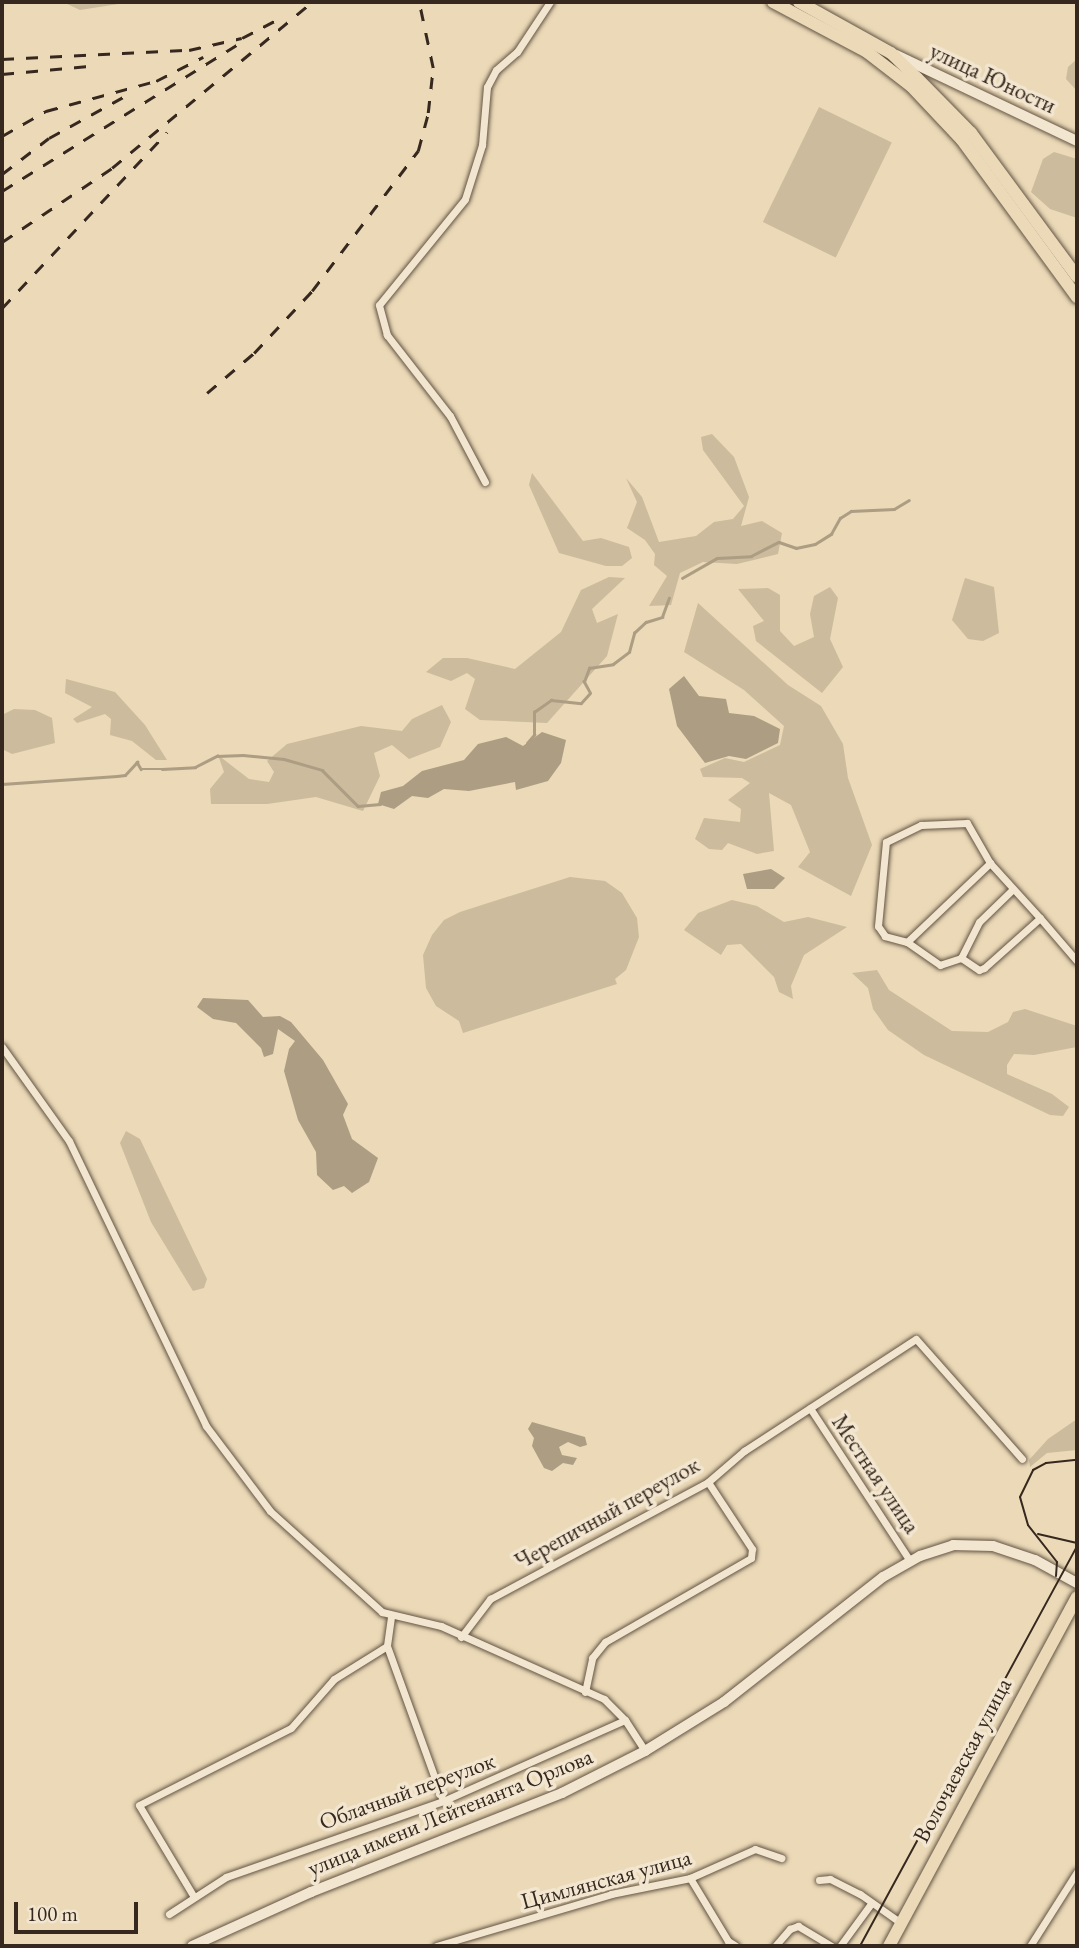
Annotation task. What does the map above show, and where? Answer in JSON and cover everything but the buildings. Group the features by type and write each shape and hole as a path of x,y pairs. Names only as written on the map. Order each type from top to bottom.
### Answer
{"main road":[{"path":"773,2 867,52 911,86 962,140 1077,297"},
{"path":"799,2 891,52 971,133 1077,277"},
{"name":"улица Юности","path":"891,52 1077,141"},
{"name":"улица имени Лейтенанта Орлова","path":"192,1946 311,1892 562,1793 645,1751 724,1702 909,1561 953,1545 993,1546 1035,1560 1077,1583"},
{"name":"Волочаевская улица","path":"889,1946 1077,1597"}],"street":[{"path":"485,482 450,416 387,335 379,305 466,199 482,145 487,87 496,70 517,52 550,2"},
{"path":"1013,889 979,922 961,958 940,965 907,942 885,936 876,914 890,837 941,821 967,823 990,863 1077,961"},
{"path":"907,942 990,863"},
{"path":"961,958 979,970 984,968 1040,918"},
{"path":"2,1047 69,1141 206,1426 247,1486 391,1618 441,1626 613,1705 645,1751"},
{"name":"Черепичный переулок","path":"461,1637 490,1599 708,1482 744,1451 920,1339 1023,1459"},
{"name":"Местная улица","path":"810,1408 909,1561"},
{"path":"585,1692 597,1649 748,1562 752,1549 708,1482"},
{"path":"391,1618 387,1646 443,1801"},
{"path":"194,1897 139,1805 290,1728 334,1679 387,1646"},
{"name":"Облачный переулок","path":"169,1914 226,1877 443,1801 625,1720"},
{"name":"Цимлянская улица","path":"436,1946 611,1894 690,1878 755,1849 780,1858"},
{"path":"1030,1946 1077,1872"},
{"path":"690,1878 728,1941 736,1946"},
{"path":"819,1880 830,1879 860,1894 870,1905 901,1923"},
{"path":"840,1946 870,1905"},
{"path":"775,1946 790,1929 798,1926 831,1946"}],"shaded area":[{"path":"63,2 131,2 80,10"},
{"path":"1077,59 1077,91 1066,79 1068,67"},
{"path":"819,107 892,143 836,258 763,222"},
{"path":"1054,152 1077,159 1077,218 1050,209 1031,192 1043,159"},
{"path":"712,434 734,457 749,497 741,526 762,521 782,533 778,554 737,564 703,562 680,573 671,605 649,606 667,576 654,565 655,554 645,540 627,528 637,502 626,478 642,497 659,542 696,536 714,522 733,519 744,506 703,450 701,437"},
{"path":"532,473 583,541 601,538 629,547 632,558 622,566 606,566 559,553 529,485"},
{"path":"609,577 625,578 592,609 597,623 618,614 607,656 547,723 480,720 465,709 475,679 467,673 451,681 426,672 443,658 467,658 515,669 561,632 581,590"},
{"path":"965,578 994,587 999,633 983,641 968,639 952,620"},
{"path":"830,587 838,598 830,639 843,667 822,693 756,641 753,626 764,621 738,589 768,588 780,595 780,631 794,646 814,637 810,614 814,596"},
{"path":"698,603 788,685 821,706 843,744 848,778 872,845 851,896 798,867 810,852 791,805 769,793 774,851 757,854 728,843 722,850 709,849 695,839 704,818 740,822 741,809 728,800 750,783 742,778 703,777 700,769 725,758 744,762 780,745 784,726 744,690 684,652"},
{"path":"684,676 699,696 726,699 729,713 754,716 780,729 778,743 746,759 729,756 705,763 677,726 669,689"},
{"path":"66,679 115,692 145,725 167,760 156,760 132,741 110,735 111,719 105,714 77,723 73,719 92,707 65,693"},
{"path":"442,705 451,722 440,747 409,759 392,745 374,753 380,776 363,811 316,797 267,804 211,804 210,789 224,772 218,755 249,779 269,782 274,772 267,761 287,744 361,726 402,731 412,719"},
{"path":"14,709 35,710 52,718 55,743 12,754 2,749 2,715"},
{"path":"542,732 566,740 561,763 548,781 516,790 515,782 469,791 444,789 428,798 412,796 394,809 378,804 381,792 403,786 422,771 464,760 478,744 506,737 523,746"},
{"path":"771,869 785,878 774,889 747,889 743,874"},
{"path":"570,877 605,881 622,893 637,918 639,937 626,970 615,979 617,984 463,1033 459,1021 436,1006 426,988 423,955 432,935 444,920 460,912"},
{"path":"732,900 757,906 784,922 808,917 847,927 804,955 791,986 793,999 779,992 774,977 741,944 727,945 721,955 684,930 698,913"},
{"path":"877,970 889,990 952,1031 988,1032 1008,1022 1013,1012 1025,1009 1077,1026 1077,1047 1034,1055 1014,1054 1007,1065 1007,1074 1052,1094 1069,1107 1063,1116 1050,1115 924,1055 888,1030 873,1009 868,988 852,973"},
{"path":"203,998 248,1000 263,1017 280,1016 291,1022 323,1060 348,1104 343,1115 352,1139 378,1158 369,1182 352,1193 344,1186 333,1190 317,1175 316,1152 298,1120 284,1071 289,1049 295,1041 278,1029 273,1054 264,1057 261,1048 236,1023 213,1019 197,1007"},
{"path":"126,1131 140,1139 207,1279 204,1288 193,1291 151,1222 120,1143"},
{"path":"1077,1419 1077,1450 1047,1453 1030,1467 1029,1460 1048,1439"},
{"path":"532,1422 585,1437 587,1445 580,1447 568,1442 559,1447 562,1455 577,1458 573,1465 563,1463 552,1471 544,1468 532,1446 534,1438 528,1429"}],"waterway":[{"path":"682,578 717,558 751,556 779,542 796,548 815,544 831,534 840,518 851,511 894,509 909,500"},
{"path":"527,743 534,735 534,712 551,700 581,703 590,693 584,682 589,668 613,664 629,652 634,633 646,622 662,617 669,598"},
{"path":"2,784 125,775 137,762 141,769 195,767 217,756 243,755 284,759 322,770 358,806 380,804"}],"tram line":[{"path":"1056,1576 1057,1562 1028,1525 1020,1497 1033,1470 1046,1463 1077,1460"},
{"path":"1038,1534 1077,1543"},
{"path":"860,1946 1077,1546"}],"railway":[{"path":"2,242 112,168 312,2"},
{"path":"207,393 254,353 312,291 418,151 428,113 433,68 419,2"},
{"path":"2,59 189,50 242,38 282,17"},
{"path":"2,191 240,43"},
{"path":"2,136 46,111 156,81 203,57"},
{"path":"2,74 89,66"},
{"path":"2,174 49,138 125,96"},
{"path":"2,308 167,132"}]}
